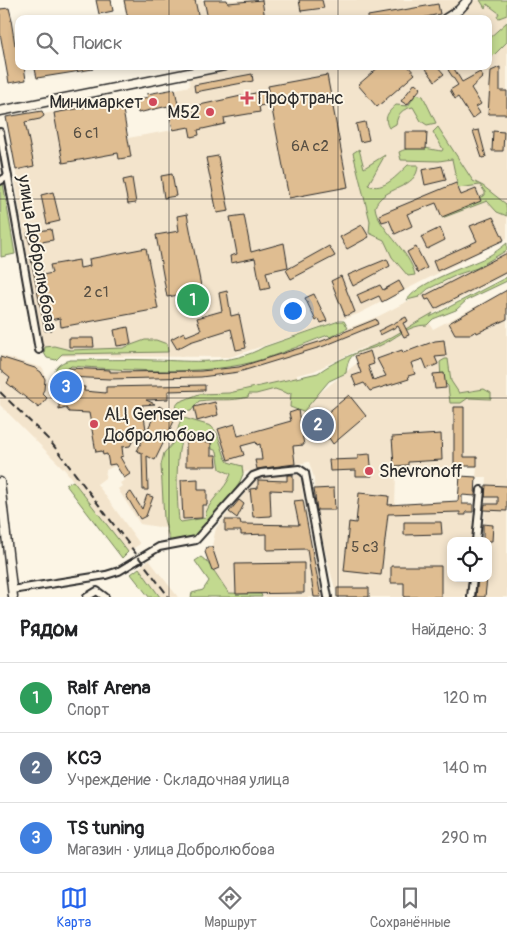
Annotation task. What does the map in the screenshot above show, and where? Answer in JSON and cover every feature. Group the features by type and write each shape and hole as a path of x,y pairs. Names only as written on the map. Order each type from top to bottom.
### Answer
{"street":[{"path":"453,15 468,0"},
{"path":"0,111 204,70"},
{"name":"улица Добролюбова","path":"0,132 39,350"},
{"path":"0,181 8,176"},
{"path":"0,482 13,594 120,571 159,547 196,540 253,476 260,473 299,469 305,473 328,597"},
{"path":"476,537 481,490"},
{"path":"471,597 472,582"},
{"path":"87,597 97,590 105,597"}],"shaded area":[{"path":"123,0 462,0 458,5 442,15 126,15"},
{"path":"471,0 507,0 507,238 358,314 230,357 55,356 43,346 6,117 38,111 42,111 43,114 109,103 109,106 122,104 128,138 173,130 166,91 190,86 189,79 231,70 492,70 492,15 456,15"},
{"path":"507,250 507,274 426,317 433,329 507,290 507,597 476,597 478,582 492,582 492,537 483,537 487,477 476,477 477,467 451,466 451,473 396,475 395,505 422,513 422,502 462,501 463,506 473,504 472,537 447,537 447,582 468,582 467,597 337,597 315,511 314,478 309,462 245,472 239,484 198,531 167,538 165,528 140,524 118,489 122,486 120,483 125,480 117,466 119,464 106,470 105,478 97,484 140,544 128,552 65,470 0,405 0,355 43,368 48,383 65,384 66,366 239,365 321,339 379,316","holes":["379,340 354,353 357,363 301,408 297,375 314,371"]},
{"path":"300,475 306,517 323,597 224,597 205,552 207,547 212,546 216,528 259,476"},
{"path":"149,560 178,597 160,597 139,568"}],"green space":[{"path":"480,0 507,0 507,15 497,17 499,13 487,4 485,8"},
{"path":"507,22 507,42 492,57 492,35"},
{"path":"416,94 423,96 436,123 427,125 421,121 413,107 401,112 396,124 389,128 386,121 387,115 396,105 408,106"},
{"path":"438,127 473,181 483,186 506,204 507,216 497,212 487,201 442,218 443,215 485,195 485,192 480,185 458,188 452,159 439,161 401,160 399,152 406,149 421,147 442,151 443,149 433,132"},
{"path":"359,149 364,168 385,155 368,185 374,187 385,184 395,178 408,165 418,165 412,179 385,195 375,207 381,223 407,257 415,275 408,276 392,257 384,240 369,233 370,221 353,153"},
{"path":"3,183 15,254 1,257 0,185"},
{"path":"507,243 507,250 477,268 459,274 428,289 419,297 407,300 413,293 432,281 487,257"},
{"path":"507,277 507,281 467,300 456,310 433,319 427,325 413,327 379,346 359,352"},
{"path":"339,321 344,321 348,328 330,337 328,335 273,356 240,365 177,371 71,366 63,374 55,373 58,366 70,360 225,360 252,353"},
{"path":"145,340 156,340 167,344 168,352 62,354 56,360 47,358 44,353 45,347 54,346 70,350 123,348"},
{"path":"358,352 353,355 347,364 346,373 329,381 303,412 290,407 291,392 289,394 275,389 230,400 199,401 191,411 182,412 175,407 179,402 199,394 229,393 318,373"},
{"path":"448,359 451,381 459,393 484,389 491,393 491,399 468,398 461,403 450,403 448,386 441,379 440,362"},
{"path":"184,418 211,426 217,433 228,462 242,466 243,474 239,484 218,513 196,536 170,541 164,519 161,465 164,453 174,442 181,419","holes":["192,435 204,435 211,440 212,449 217,451 220,469 231,474 212,501 205,518 181,522 179,520 177,491 177,467 180,447 182,440"]},
{"path":"73,481 128,552 122,558 66,485"},
{"path":"201,557 212,568 229,593 261,594 262,597 191,597 192,593 203,590 209,581 195,561"},
{"path":"139,568 160,597 149,597 131,574"}],"building":[{"path":"96,0 111,0 113,11 99,14"},
{"path":"124,0 195,0 198,15 127,15"},
{"path":"204,0 227,0 228,3 262,0 264,15 207,15"},
{"path":"299,0 322,0 324,8 301,11"},
{"path":"438,4 440,14 435,15 374,15"},
{"path":"9,8 15,45 15,70 25,70 26,80 9,83 0,33 0,9"},
{"path":"500,67 500,91 507,91 507,114 488,114 491,71"},
{"path":"35,70 87,70 37,78"},
{"path":"375,70 412,70 415,74 377,107 358,85"},
{"path":"427,70 440,70 444,74 435,81"},
{"path":"448,70 455,70 462,82 480,72 483,77 471,88 481,104 476,107 480,113 472,119 458,97 455,99 450,90 458,85"},
{"path":"252,74 253,81 195,92 194,85"},
{"path":"327,75 348,187 289,198 271,104 259,106 260,112 224,118 225,124 198,130 199,135 191,137 189,127 173,130 168,106 138,113 136,100 148,97 147,94 175,89 180,115 196,111 195,106 269,90 268,86"},
{"path":"415,83 421,88 407,105 401,101"},
{"path":"109,103 109,106 122,104 131,157 119,159 118,153 63,163 54,113"},
{"path":"42,111 44,116 40,119 25,122 34,166 16,170 6,117"},
{"path":"365,122 369,140 360,142 356,124"},
{"path":"479,130 486,157 482,158 473,131"},
{"path":"493,131 504,132 503,151 492,151"},
{"path":"405,132 427,132 426,149 405,149"},
{"path":"218,156 229,211 217,213 206,158"},
{"path":"442,166 446,180 425,185 422,170"},
{"path":"172,174 176,196 164,198 161,176"},
{"path":"132,178 136,203 128,204 123,180"},
{"path":"456,183 461,195 476,189 481,201 442,217 436,203 407,214 412,226 395,234 389,220 382,222 379,215"},
{"path":"53,192 60,221 47,224 41,195"},
{"path":"187,214 202,291 167,297 156,235 179,231 177,216"},
{"path":"244,215 251,252 284,243 288,267 266,272 270,288 261,290 255,258 231,263 230,256 237,254 230,217"},
{"path":"493,217 504,240 437,271 433,261 477,241 470,226"},
{"path":"362,225 369,237 347,249 340,237"},
{"path":"440,228 445,240 427,249 421,237"},
{"path":"51,229 53,240 30,244 27,233"},
{"path":"329,246 335,256 291,279 286,270"},
{"path":"416,247 427,268 418,273 407,252"},
{"path":"146,248 158,309 61,327 60,318 50,320 52,330 45,331 30,254 38,252 43,275 52,273 50,265 79,260 80,268 90,266 89,259"},
{"path":"507,253 507,272 435,309 429,299 426,300 424,296"},
{"path":"387,259 390,266 353,286 348,275"},
{"path":"341,276 355,312 345,316 331,281"},
{"path":"399,281 404,290 382,302 379,296 361,304 357,295 380,285 383,290"},
{"path":"507,290 507,319 477,333 476,331 471,334 455,334 449,323"},
{"path":"227,291 231,316 239,314 246,348 236,350 231,329 190,342 177,349 171,339 184,332 186,336 201,330 197,318 222,311 219,293"},
{"path":"314,294 327,321 321,323 319,319 316,321 305,298"},
{"path":"406,317 408,321 403,323 409,335 404,337 398,326 380,335 378,331"},
{"path":"376,319 378,324 324,346 239,372 201,377 109,379 68,377 68,368 110,370 110,372 201,371 239,367 322,341"},
{"path":"128,327 131,344 117,346 114,330"},
{"path":"69,338 93,338 94,347 69,347"},
{"path":"444,340 446,356 435,357 438,364 427,369 423,359 411,363 415,374 408,376 409,379 370,391 364,383 356,386 352,376 361,373 355,356 370,351 374,364 368,366 373,380 386,376 377,359 402,350 403,353 435,341"},
{"path":"0,357 35,368 41,372 45,379 42,393 47,398 39,408 7,383 10,378 0,370"},
{"path":"444,373 446,388 435,389 433,374"},
{"path":"63,385 85,387 84,391 106,393 106,387 205,385 205,390 168,391 168,399 146,400 155,404 142,405 146,429 138,431 130,446 122,447 123,456 120,457 130,474 124,478 115,464 109,465 107,454 103,455 102,451 96,452 89,413 69,412 66,408 59,410 59,390"},
{"path":"349,395 366,416 333,444 329,438 323,442 310,427"},
{"path":"215,402 218,415 197,421 194,407"},
{"path":"159,406 177,415 155,460 147,456 148,490 143,490 142,453 137,451"},
{"path":"454,407 464,407 464,457 477,457 477,466 454,466"},
{"path":"298,410 304,445 293,446 295,464 257,469 255,460 262,460 260,444 257,445 256,442 241,446 244,455 228,460 218,429 235,424 238,436 291,421 289,413"},
{"path":"441,434 442,460 408,462 408,465 394,466 392,437"},
{"path":"188,438 205,438 205,443 211,442 211,455 216,455 217,466 186,466 186,443 188,443"},
{"path":"370,454 372,476 356,476 356,470 330,471 329,460 358,459 358,455"},
{"path":"287,475 293,475 293,491 270,490 271,516 253,517 250,489 258,488 258,480 287,481"},
{"path":"460,476 476,477 475,496 462,495 462,504 473,504 473,512 466,512 466,515 460,515 460,512 388,514 381,575 344,571 349,522 356,523 359,493 389,496 388,505 458,501"},
{"path":"198,479 198,490 207,490 207,505 202,505 202,518 183,519 181,480"},
{"path":"486,485 507,486 507,511 484,510 485,504 498,504 498,497 485,497"},
{"path":"334,488 335,510 317,510 314,489"},
{"path":"131,492 142,509 147,495 153,497 146,516 140,519 126,495"},
{"path":"239,500 244,504 237,518 229,512"},
{"path":"303,500 321,597 314,597 307,549 267,550 267,534 241,535 241,531 225,531 225,520 240,520 241,524 299,525 294,501"},
{"path":"404,522 441,522 442,534 404,535"},
{"path":"483,524 493,525 492,541 492,537 483,537"},
{"path":"207,547 212,547 219,568 212,571 205,552"},
{"path":"304,563 304,593 236,594 235,564"},
{"path":"391,566 441,566 441,597 404,597 404,583 391,583"},
{"path":"478,582 487,582 485,597 476,597"},
{"path":"337,588 369,588 369,597 337,597"}],"railway":[{"path":"0,392 50,441 169,597"}],"place":[{"name":"Профтранс","path":"247,98"},
{"name":"Минимаркет","path":"153,102"},
{"name":"M52","path":"210,112"},
{"name":"Ralf Arena","path":"193,300"},
{"name":"TS tuning","path":"66,387"},
{"name":"АЦ Genser Добролюбово","path":"94,424"},
{"name":"КСЭ","path":"318,425"},
{"name":"Shevronoff","path":"369,471"}]}
